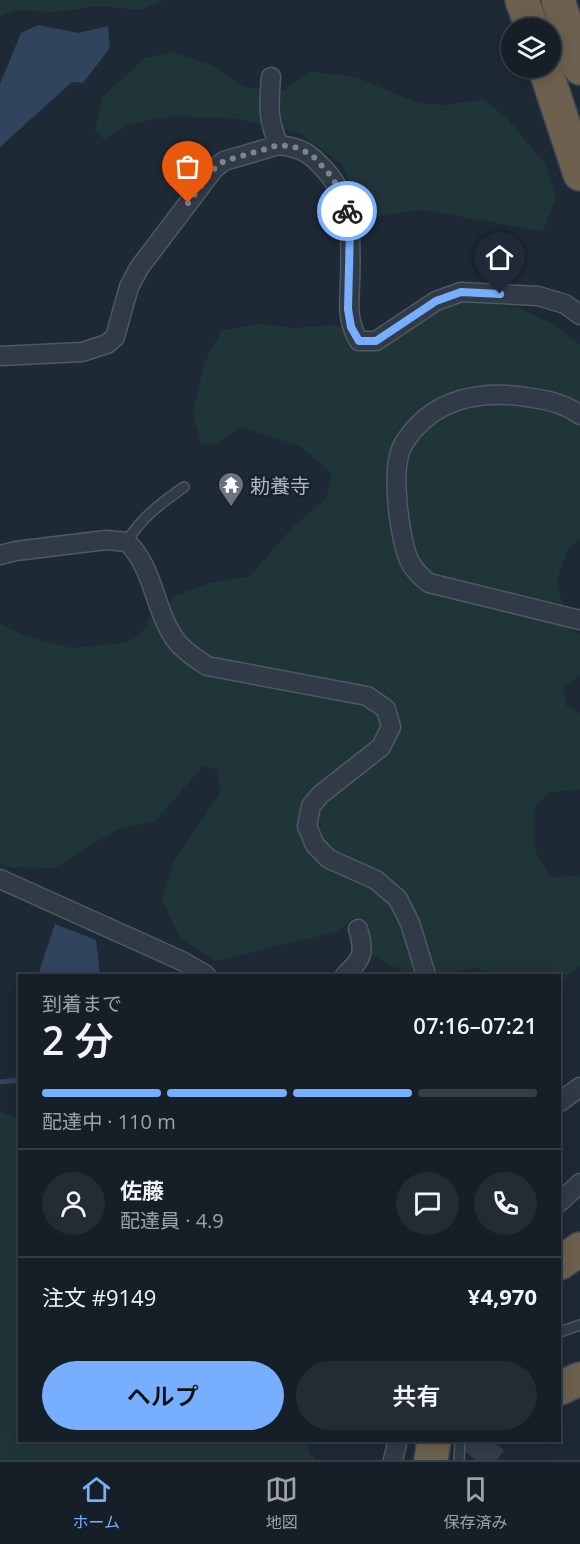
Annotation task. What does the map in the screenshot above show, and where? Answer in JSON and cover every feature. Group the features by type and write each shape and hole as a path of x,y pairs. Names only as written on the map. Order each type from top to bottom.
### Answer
{"highway":[{"path":"522,0 528,18"},
{"path":"559,3 580,56"},
{"path":"559,3 580,68"},
{"path":"548,78 580,174"},
{"path":"561,1262 580,1249"},
{"path":"561,1388 580,1379"},
{"path":"431,1460 434,1442"}],"street":[{"path":"272,77 269,105 270,125 279,145"},
{"path":"0,356 82,352 107,344 116,337 129,287 139,268 214,169 224,161 279,145 294,147 311,154 333,178 347,208 350,226 348,309 351,327 359,341 376,341 436,301 461,292 538,296 566,304 580,315"},
{"path":"580,415 560,402 524,396 490,393 454,400 425,418 403,444 397,467 398,509 406,555 416,573 429,583 580,620"},
{"path":"0,555 106,540 127,542 136,550 145,567 165,620 177,643 193,657 207,666 368,696 386,709 391,727 381,747 320,795 311,806 307,826 315,844 329,859 376,880 398,899 410,923 426,974"},
{"path":"0,879 182,961 204,974"},
{"path":"346,974 363,955 358,929"},
{"path":"561,1101 580,1087"},
{"path":"561,1201 580,1183"},
{"path":"393,1460 398,1442"}],"lane":[{"path":"127,542 134,530 159,505 184,487"},
{"path":"561,1332 580,1325"},
{"path":"459,1460 460,1442"}],"green space":[{"path":"0,0 164,0 140,10 99,6 55,12 15,10 0,16"},
{"path":"172,52 212,65 244,87 284,90 310,71 355,77 418,103 443,105 483,100 505,116 545,164 556,198 543,231 421,210 374,216 357,205 343,166 301,134 237,119 175,116 129,124 105,140 95,131 102,98 144,58"},
{"path":"465,300 519,308 553,324 580,345 580,540 569,546 557,580 567,627 580,634 580,675 564,688 566,706 580,713 580,789 549,793 535,806 535,851 551,877 580,876 580,966 561,980 561,974 487,974 477,967 449,974 407,974 372,955 365,931 355,917 336,932 215,961 180,938 162,899 174,861 220,794 218,770 203,766 155,821 116,830 54,868 7,867 0,864 0,623 23,635 71,648 124,643 139,636 150,619 177,595 210,583 250,576 294,526 326,498 332,474 300,446 241,427 217,443 201,445 193,414 204,363 222,330 260,324 292,328 335,325 365,335 397,336 434,309"},
{"path":"0,1112 18,1119 18,1442 308,1442 309,1452 316,1460 0,1460"}],"water":[{"path":"38,25 78,33 108,26 110,48 83,83 72,82 0,147 0,84 21,33"},
{"path":"55,924 96,940 100,974 38,974"}],"waterway":[{"path":"0,1082 18,1080"}],"tunnel":[{"path":"476,1460 490,1442"}],"way so far":[{"path":"188,203 214,169 224,161 279,145 294,147 311,154 333,178 347,211"}],"place":[{"name":"勅養寺","path":"231,508"}],"route":[{"path":"347,211 350,226 348,309 351,327 359,341 376,341 436,301 461,292 500,294"}]}
